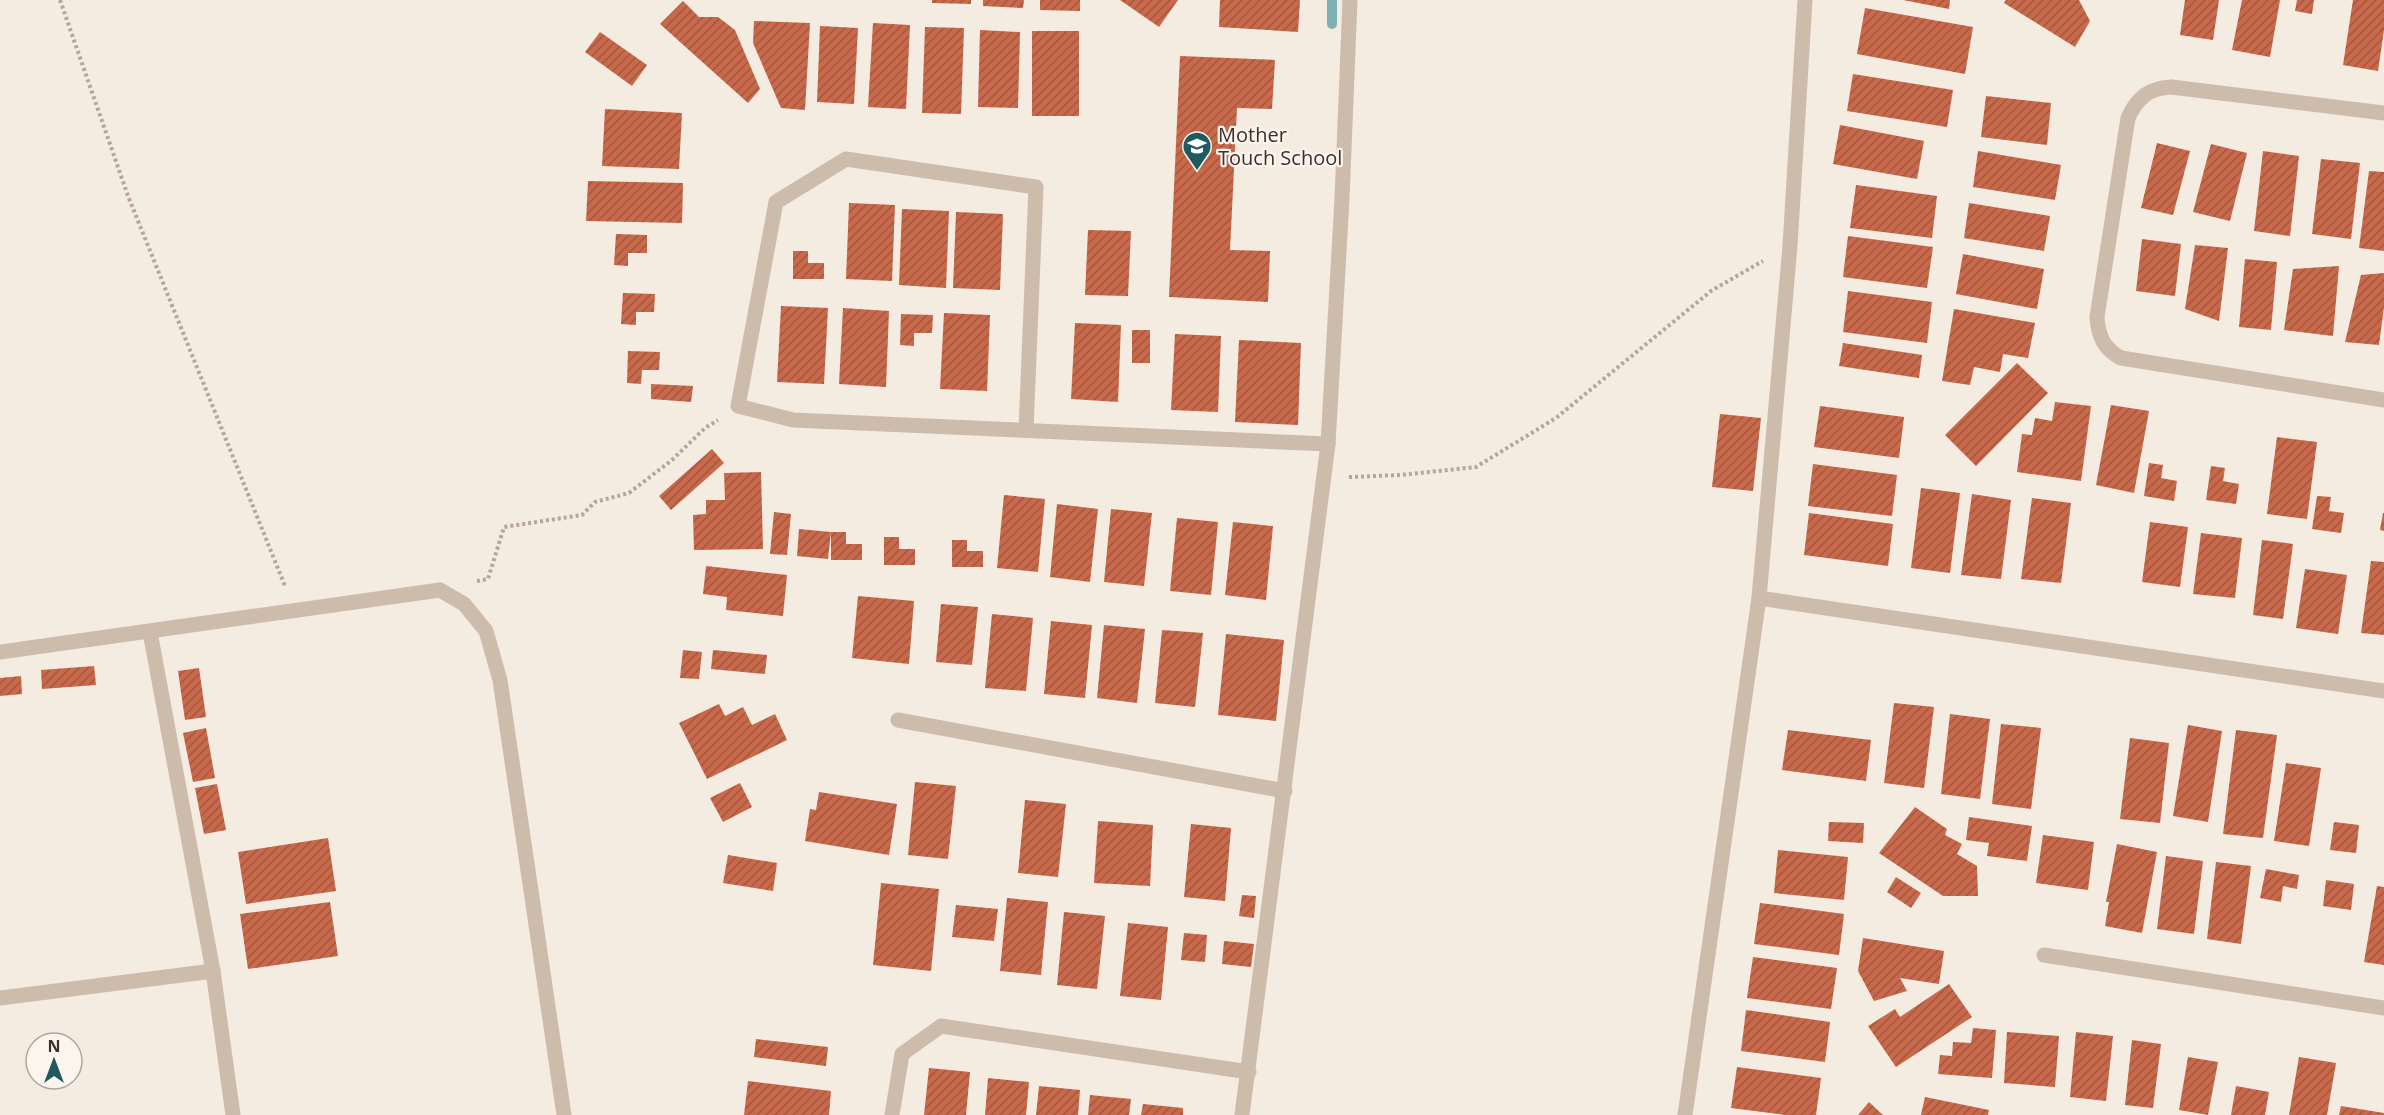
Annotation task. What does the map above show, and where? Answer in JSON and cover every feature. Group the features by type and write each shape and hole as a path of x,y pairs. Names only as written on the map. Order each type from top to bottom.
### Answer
{"street":[{"path":"1242,1115 1328,444 1342,199 1350,0"},
{"path":"1685,1115 1759,598 1790,246 1805,0"},
{"path":"2384,113 2171,87 2157,88 2145,94 2134,104 2128,118 2097,316 2101,338 2109,351 2121,358 2384,399"},
{"path":"1026,430 1036,187 846,159 776,202 738,406 794,420 1328,444"},
{"path":"0,652 440,590 464,604 486,631 500,680 564,1115"},
{"path":"1759,598 2384,691"},
{"path":"150,632 213,971 232,1115"},
{"path":"898,720 1285,790"},
{"path":"2044,955 2384,1008"},
{"path":"0,998 213,971"},
{"path":"892,1115 902,1054 941,1026 1249,1072"}],"path":[{"path":"60,0 128,196 295,612"},
{"path":"1324,478 1401,475 1476,467 1556,418 1711,291 1790,246"},
{"path":"440,590 488,579 504,527 582,515 595,502 629,492 672,460 705,428 738,406"}],"building":[{"path":"932,0 971,0 971,4 932,3"},
{"path":"983,0 1024,0 1023,8 983,6"},
{"path":"1040,0 1080,0 1080,11 1040,10"},
{"path":"1120,0 1178,0 1159,27"},
{"path":"1220,0 1300,0 1298,32 1219,27"},
{"path":"1903,0 1950,0 1949,9"},
{"path":"2006,0 2079,0 2090,21 2075,47 2004,3"},
{"path":"2185,0 2219,0 2213,40 2180,35"},
{"path":"2242,0 2280,0 2270,57 2232,50"},
{"path":"2297,0 2314,0 2312,14 2295,11"},
{"path":"2353,0 2384,0 2384,30 2378,71 2343,65"},
{"path":"683,1 699,17 718,17 735,30 760,89 748,103 660,24"},
{"path":"1865,8 1973,27 1965,74 1857,54"},
{"path":"754,21 810,23 805,110 781,108 753,43"},
{"path":"873,23 910,25 906,109 868,107"},
{"path":"820,26 858,28 854,104 817,102"},
{"path":"925,27 964,28 961,114 922,113"},
{"path":"980,30 1020,32 1018,108 978,107"},
{"path":"1032,31 1079,31 1079,116 1032,116"},
{"path":"600,32 647,65 632,86 585,52"},
{"path":"1180,56 1275,60 1272,109 1237,108 1230,250 1270,251 1268,302 1169,297"},
{"path":"1853,74 1953,90 1947,127 1847,111"},
{"path":"1986,96 2051,103 2047,145 1981,137"},
{"path":"605,109 682,113 679,169 602,166"},
{"path":"1840,125 1924,141 1917,179 1833,164"},
{"path":"2157,143 2190,151 2173,215 2141,208"},
{"path":"2211,144 2247,153 2230,221 2193,212"},
{"path":"1978,151 2061,165 2055,200 1973,187"},
{"path":"2263,151 2299,156 2290,236 2254,231"},
{"path":"2321,159 2360,163 2351,239 2312,234"},
{"path":"2369,171 2384,172 2384,251 2359,248"},
{"path":"588,181 683,183 682,223 586,221"},
{"path":"1856,185 1937,196 1932,238 1850,228"},
{"path":"849,203 895,205 892,281 846,279"},
{"path":"1969,203 2050,216 2044,251 1964,238"},
{"path":"902,209 949,211 946,288 899,285"},
{"path":"956,212 1003,214 1000,290 953,288"},
{"path":"1088,230 1131,231 1128,296 1085,295"},
{"path":"616,234 647,235 647,253 628,253 628,266 614,265"},
{"path":"1848,236 1933,247 1927,288 1843,277"},
{"path":"2142,239 2181,244 2175,296 2136,291"},
{"path":"2195,245 2228,248 2219,321 2185,309"},
{"path":"793,251 808,251 808,263 824,263 824,279 793,279"},
{"path":"1963,254 2044,269 2037,309 1956,294"},
{"path":"2245,259 2277,262 2271,330 2239,327"},
{"path":"2339,266 2333,336 2284,330 2293,269"},
{"path":"2384,273 2384,307 2379,345 2345,342 2361,275"},
{"path":"1848,291 1932,302 1927,343 1843,332"},
{"path":"623,293 655,294 654,312 636,312 636,325 621,324"},
{"path":"781,306 828,308 824,384 777,382"},
{"path":"843,308 889,311 886,387 839,384"},
{"path":"1954,309 2035,323 2028,358 2003,354 2000,372 1974,367 1970,385 1942,381"},
{"path":"944,313 990,315 987,391 940,389"},
{"path":"901,314 933,315 932,333 914,333 914,346 900,345"},
{"path":"1075,323 1121,325 1118,402 1071,399"},
{"path":"1132,330 1150,330 1150,363 1132,363"},
{"path":"1175,334 1221,336 1218,412 1171,410"},
{"path":"1239,340 1301,343 1298,425 1235,422"},
{"path":"1843,343 1922,355 1919,378 1839,366"},
{"path":"628,351 660,352 659,370 642,370 641,384 627,383"},
{"path":"2017,363 2048,393 1976,466 1945,435"},
{"path":"651,384 693,386 691,402 651,399"},
{"path":"2055,402 2091,406 2081,481 2017,472 2022,434 2032,435 2035,418 2052,421"},
{"path":"2111,405 2149,411 2134,493 2096,485"},
{"path":"1820,406 1904,417 1899,458 1814,447"},
{"path":"1720,414 1761,418 1753,491 1712,487"},
{"path":"2277,437 2317,442 2307,519 2267,514"},
{"path":"712,449 724,463 671,510 659,496"},
{"path":"2149,463 2163,465 2161,478 2177,481 2174,501 2144,496"},
{"path":"1813,464 1897,475 1892,516 1808,506"},
{"path":"2211,466 2225,468 2223,481 2239,484 2236,504 2206,500"},
{"path":"761,472 763,549 694,550 693,515 706,514 706,500 725,500 724,473"},
{"path":"1921,488 1960,493 1950,573 1911,568"},
{"path":"1972,494 2011,500 2001,579 1961,575"},
{"path":"1004,495 1045,499 1038,572 997,568"},
{"path":"2317,496 2331,497 2329,511 2344,513 2341,533 2312,529"},
{"path":"2032,498 2071,503 2061,583 2021,579"},
{"path":"1057,504 1098,509 1090,582 1050,577"},
{"path":"1111,509 1152,513 1144,586 1104,582"},
{"path":"774,512 791,514 787,555 770,554"},
{"path":"1809,513 1893,524 1888,566 1804,555"},
{"path":"2384,513 2384,531 2380,530"},
{"path":"1177,518 1218,522 1211,595 1170,591"},
{"path":"1233,522 1273,526 1266,600 1225,595"},
{"path":"2150,522 2188,527 2180,587 2142,582"},
{"path":"799,529 831,532 828,559 797,556"},
{"path":"831,532 846,532 846,544 862,544 862,560 831,560"},
{"path":"2201,533 2242,538 2235,598 2193,594"},
{"path":"884,537 899,537 899,549 915,549 915,565 884,565"},
{"path":"952,540 967,540 967,551 983,551 983,567 952,567"},
{"path":"2262,540 2293,544 2283,619 2253,615"},
{"path":"2371,561 2384,562 2384,635 2361,633"},
{"path":"706,566 787,575 783,616 726,610 727,597 703,594"},
{"path":"2305,569 2347,575 2338,634 2296,628"},
{"path":"858,596 914,601 909,664 852,658"},
{"path":"941,604 978,607 972,665 936,662"},
{"path":"992,614 1033,618 1026,691 985,688"},
{"path":"1051,621 1092,625 1085,698 1044,694"},
{"path":"1104,625 1145,629 1137,703 1097,698"},
{"path":"1162,630 1203,633 1195,707 1155,703"},
{"path":"1226,634 1284,640 1276,721 1218,715"},
{"path":"683,650 702,652 699,679 680,678"},
{"path":"713,650 767,655 765,674 711,669"},
{"path":"94,666 96,685 42,689 41,670"},
{"path":"199,668 206,717 185,720 178,671"},
{"path":"21,676 22,694 0,696 0,678"},
{"path":"1894,703 1934,707 1924,788 1884,783"},
{"path":"719,704 725,716 743,707 752,725 775,714 787,740 707,779 679,723"},
{"path":"1950,714 1990,719 1980,799 1941,794"},
{"path":"2001,724 2041,728 2031,809 1992,804"},
{"path":"2188,725 2222,731 2208,822 2173,816"},
{"path":"206,728 215,778 193,782 183,733"},
{"path":"1788,730 1871,740 1866,781 1782,770"},
{"path":"2236,730 2277,735 2263,838 2223,834"},
{"path":"2130,738 2169,743 2160,823 2120,819"},
{"path":"2286,763 2321,768 2309,846 2274,841"},
{"path":"915,782 956,786 948,859 908,855"},
{"path":"740,783 752,807 723,822 710,798"},
{"path":"217,784 226,830 204,834 195,788"},
{"path":"819,792 897,804 889,855 805,841 810,809 816,810"},
{"path":"1025,800 1066,804 1058,877 1018,873"},
{"path":"1915,807 1947,829 1945,835 1962,844 1957,854 1977,866 1978,896 1943,896 1879,853"},
{"path":"1969,817 2032,826 2027,861 1987,856 1989,843 1966,840"},
{"path":"1098,821 1153,825 1150,886 1094,883"},
{"path":"1829,822 1864,823 1863,843 1828,841"},
{"path":"2334,822 2359,825 2356,853 2330,850"},
{"path":"1191,824 1231,828 1225,901 1184,897"},
{"path":"2043,835 2094,842 2088,890 2036,883"},
{"path":"328,838 336,891 246,904 238,852"},
{"path":"2117,844 2157,852 2142,933 2105,926 2109,902 2106,902"},
{"path":"1778,850 1848,857 1844,900 1774,893"},
{"path":"728,855 777,863 773,891 723,883"},
{"path":"2166,856 2203,861 2194,934 2157,929"},
{"path":"2216,862 2251,866 2241,944 2207,939"},
{"path":"2266,869 2299,875 2297,889 2283,886 2281,902 2260,898"},
{"path":"1896,877 1921,893 1911,908 1887,892"},
{"path":"2326,880 2354,884 2351,910 2323,906"},
{"path":"881,883 939,889 931,971 873,965"},
{"path":"2377,886 2384,887 2384,965 2364,962"},
{"path":"1242,895 1256,896 1254,918 1239,916"},
{"path":"1007,898 1048,902 1041,975 1000,971"},
{"path":"330,902 338,956 248,969 240,914"},
{"path":"1760,903 1844,914 1839,955 1754,944"},
{"path":"956,905 998,909 994,941 952,937"},
{"path":"1064,912 1105,916 1097,989 1057,985"},
{"path":"1128,923 1168,927 1161,1000 1120,996"},
{"path":"1184,933 1207,935 1205,962 1181,960"},
{"path":"1863,938 1944,951 1939,984 1900,978 1907,991 1874,1001 1858,971"},
{"path":"1224,941 1254,944 1251,967 1222,964"},
{"path":"1753,957 1837,968 1831,1009 1747,998"},
{"path":"1949,984 1972,1017 1896,1067 1868,1026 1895,1009 1900,1017"},
{"path":"1746,1010 1830,1022 1825,1062 1741,1051"},
{"path":"1973,1028 1996,1030 1992,1078 1938,1074 1940,1055 1952,1056 1953,1042 1971,1043"},
{"path":"2007,1032 2059,1036 2055,1087 2004,1083"},
{"path":"2076,1032 2113,1036 2106,1101 2070,1097"},
{"path":"756,1039 828,1047 826,1066 754,1057"},
{"path":"2132,1040 2161,1044 2153,1108 2125,1105"},
{"path":"2188,1057 2218,1062 2208,1115 2179,1110"},
{"path":"2299,1057 2336,1063 2327,1115 2289,1115"},
{"path":"1737,1067 1821,1078 1816,1115 1785,1115 1731,1108"},
{"path":"929,1068 970,1072 966,1115 924,1115"},
{"path":"988,1078 1029,1082 1026,1115 985,1115"},
{"path":"748,1081 831,1091 829,1115 744,1115"},
{"path":"1039,1086 1080,1090 1078,1115 1036,1115"},
{"path":"2236,1086 2269,1092 2265,1115 2231,1115"},
{"path":"1090,1095 1131,1099 1129,1115 1088,1115"},
{"path":"1925,1097 1989,1110 1988,1115 1921,1115"},
{"path":"1869,1102 1883,1115 1858,1115"},
{"path":"1143,1104 1183,1108 1183,1115 1141,1115"},
{"path":"2341,1106 2384,1113 2384,1115 2339,1115"}],"waterway":[{"path":"1332,0 1332,24"}],"place":[{"name":"Mother Touch School","path":"1197,172"}]}
